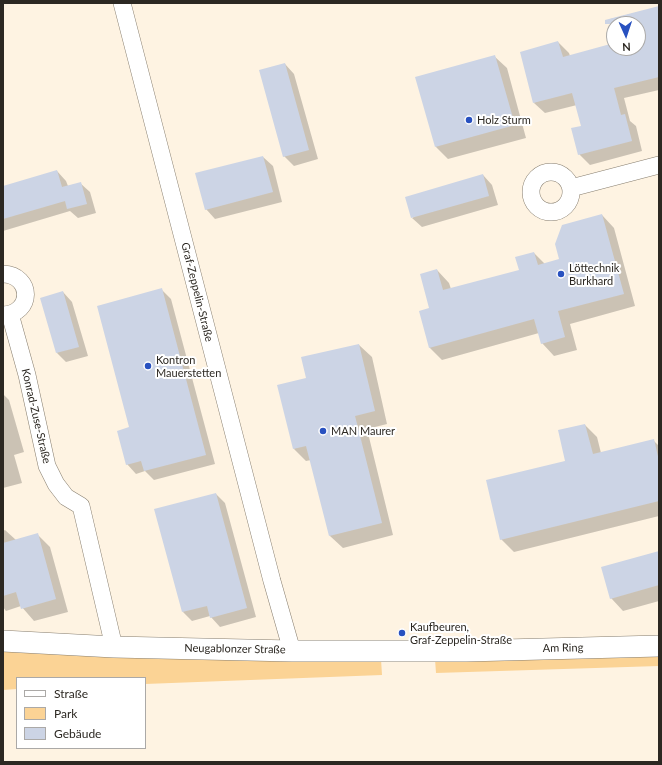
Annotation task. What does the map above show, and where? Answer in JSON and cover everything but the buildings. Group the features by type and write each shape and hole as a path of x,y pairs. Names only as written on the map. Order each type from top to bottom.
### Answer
{"street":[{"name":"Graf-Zeppelin-Straße","path":"122,3 260,535 292,651"},
{"path":"571,188 659,165"},
{"name":"Konrad-Zuse-Straße","path":"3,274 10,275 21,282 26,294 21,307 16,312 7,315 28,375 47,466 56,484 66,497 81,506 114,647"},
{"name":"Neugablonzer Straße","path":"3,641 114,647 292,651 466,651"},
{"name":"Am Ring","path":"466,651 659,646"}],"green space":[{"path":"3,647 381,659 382,675 146,684 146,677 16,677 16,689 3,690"},
{"path":"659,651 659,666 436,673 435,659"}],"place":[{"name":"Holz Sturm","path":"469,120"},
{"name":"Löttechnik Burkhard","path":"561,274"},
{"name":"Kontron Mauerstetten","path":"148,366"},
{"name":"MAN Maurer","path":"323,431"},
{"name":"Kaufbeuren, Graf-Zeppelin-Straße","path":"402,633"}]}
